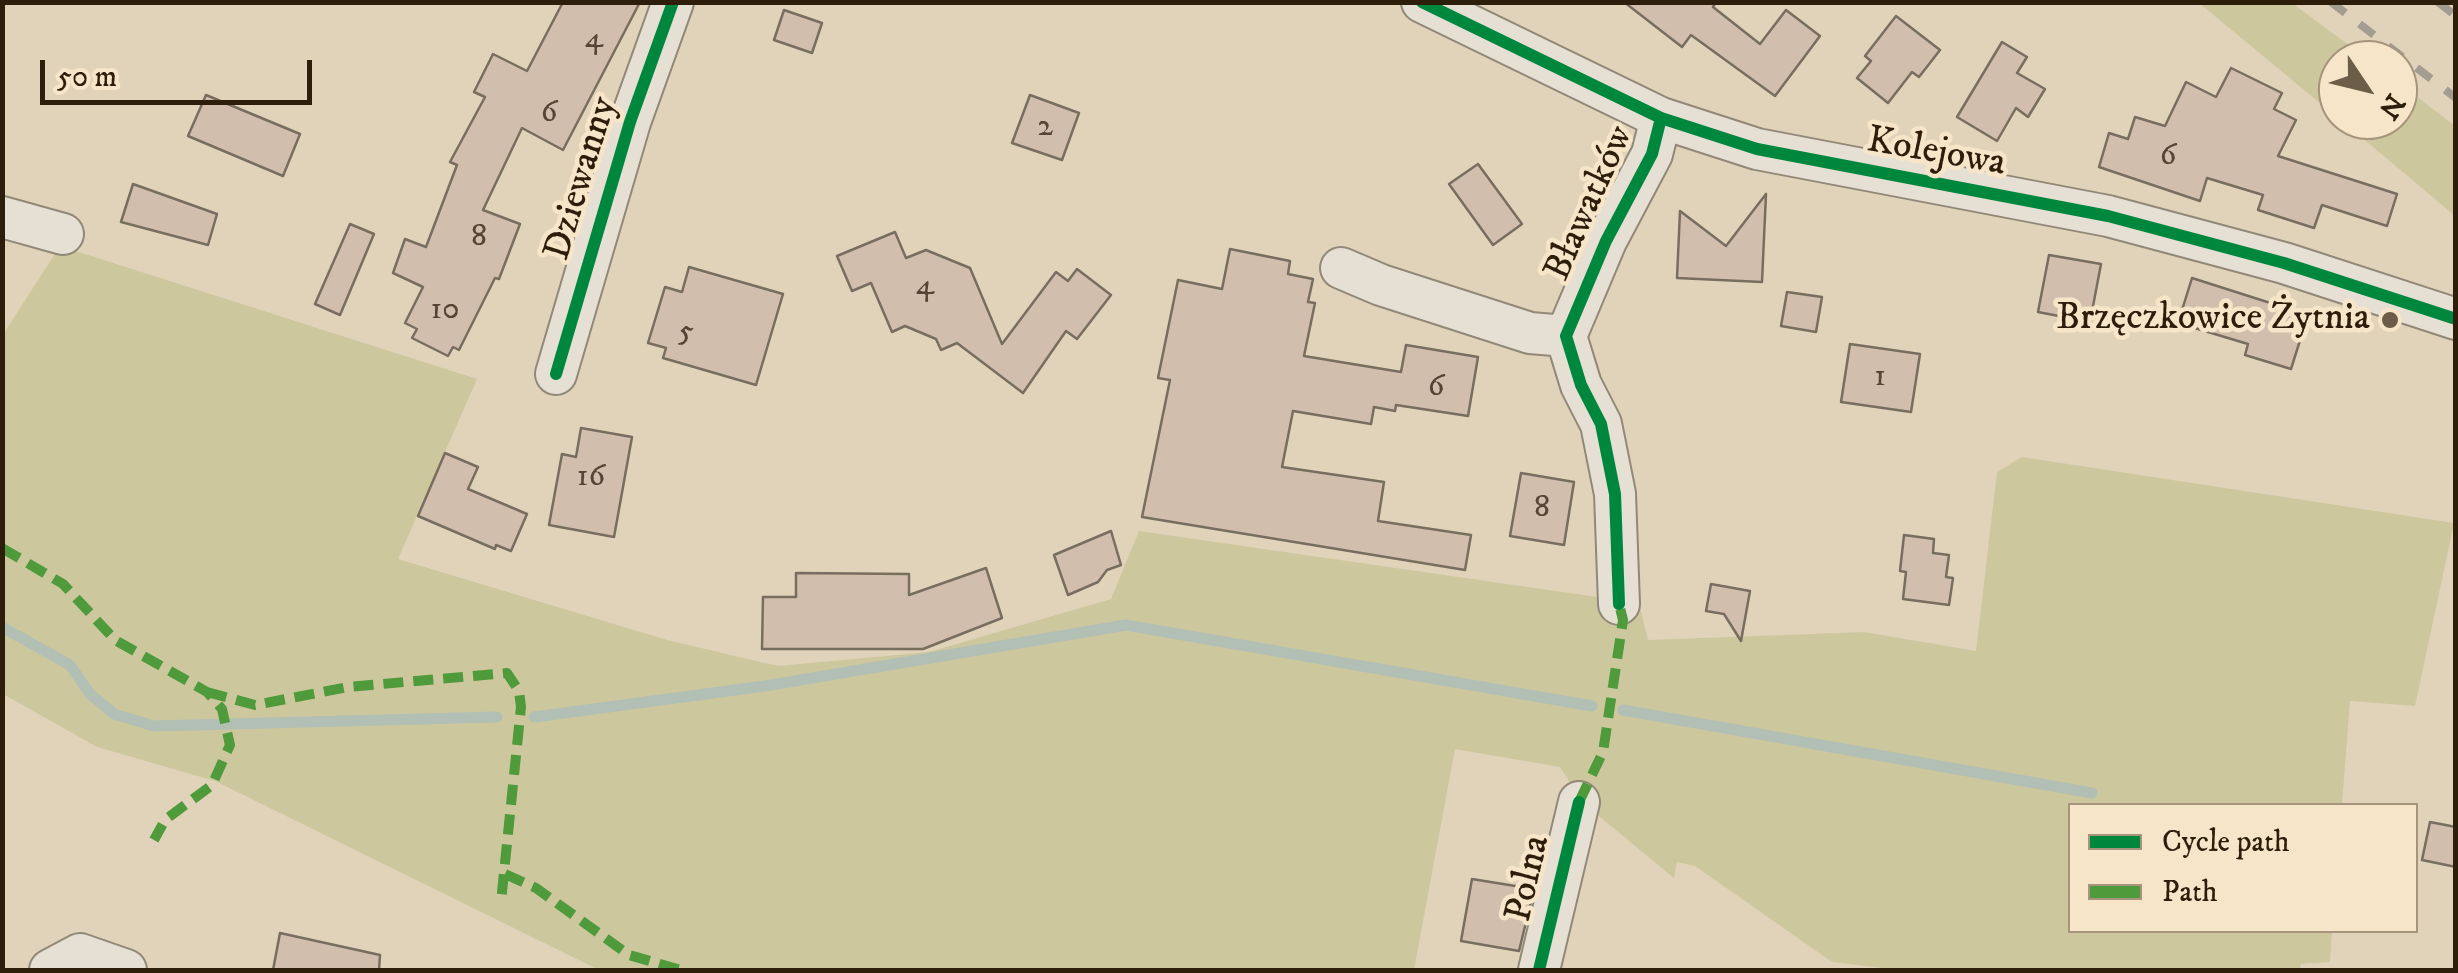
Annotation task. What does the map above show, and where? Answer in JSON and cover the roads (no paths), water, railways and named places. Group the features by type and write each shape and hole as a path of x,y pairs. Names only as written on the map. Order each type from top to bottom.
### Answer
{"street":[{"name":"Dziewanny","path":"556,374 630,122 673,2"},
{"name":"Kolejowa","path":"1422,2 1661,118 1756,149 2108,216 2284,263 2456,319"},
{"name":"Bławatków","path":"1619,604 1615,494 1601,424 1581,385 1566,336 1606,241 1652,154 1661,118"},
{"path":"2,217 63,234"},
{"name":"Bławatków","path":"1341,268 1530,332 1566,336"},
{"name":"Polna","path":"1539,970 1579,802"},
{"path":"50,970 80,954 126,970"}],"waterway":[{"path":"534,717 765,686 1126,625 1592,706"},
{"path":"2,627 70,665 90,694 114,714 154,726 497,717"},
{"path":"1623,710 2092,793"}],"railway":[{"path":"2331,2 2456,98"},
{"path":"2438,2 2456,16"}],"place":[{"name":"Brzęczkowice Żytnia","path":"2390,320"}]}
